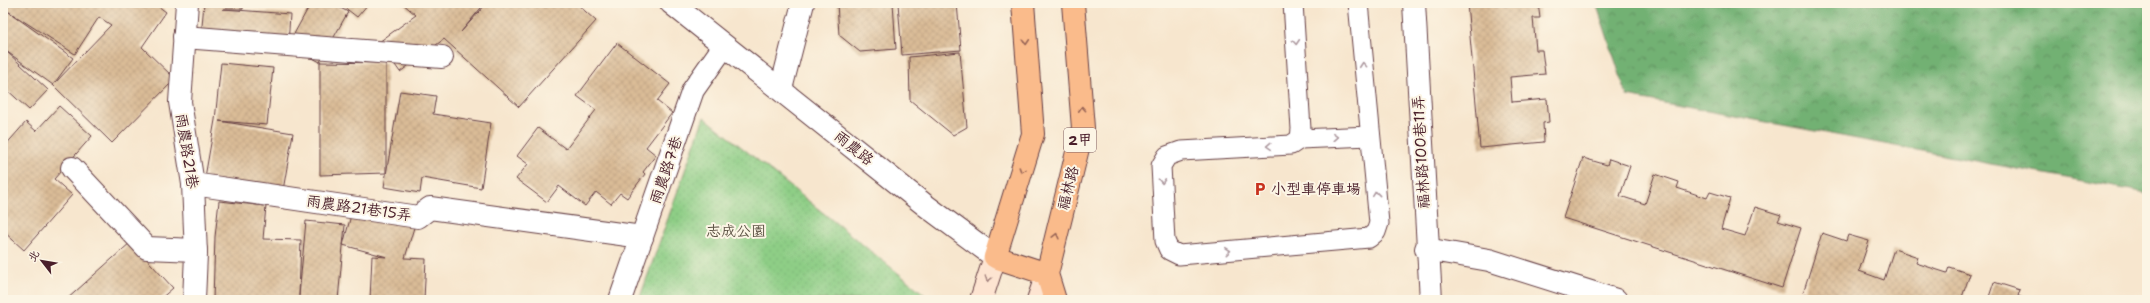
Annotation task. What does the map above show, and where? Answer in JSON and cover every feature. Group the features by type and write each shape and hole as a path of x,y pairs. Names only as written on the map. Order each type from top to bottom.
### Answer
{"main road":[{"path":"981,300 1033,134 1023,3"},
{"name":"福林路","path":"1047,274 1083,128 1073,3"},
{"name":"雨農路","path":"995,257 1047,274"},
{"path":"1038,300 1047,274"},
{"path":"1047,274 1055,300"}],"street":[{"name":"雨農路21巷","path":"187,3 180,102 193,184 196,250 194,300"},
{"name":"雨農路","path":"671,3 925,205 995,257"},
{"path":"781,89 803,3"},
{"name":"福林路100巷11弄","path":"1414,3 1426,250 1431,300"},
{"path":"184,37 442,57"},
{"name":"雨農路7巷","path":"620,300 693,90 724,46"},
{"path":"72,168 147,248 196,250"},
{"name":"雨農路21巷15弄","path":"193,184 418,217 430,208 642,237"},
{"path":"1426,250 1489,260 1616,300"}],"lane":[{"path":"1293,3 1301,129 1300,139"},
{"path":"1358,3 1379,223 1376,232 1369,238 1179,255 1169,250 1165,241 1161,166 1167,156 1181,152 1291,145 1300,139 1370,136"}],"green space":[{"path":"1596,3 2147,3 2147,193 1627,96"},
{"name":"志成公園","path":"704,117 924,294 922,300 639,300"}],"building":[{"path":"3,3 154,3 166,12 142,47 175,79 112,143 53,85 6,51 48,90 29,110 3,86","holes":["6,10 75,54 99,17 111,25 53,85 73,58"]},
{"path":"204,3 243,3 243,9 223,9 290,14 288,45 201,38"},
{"path":"311,3 331,3 348,12 320,62 288,45"},
{"path":"339,3 369,3 357,17"},
{"path":"402,3 485,3 461,32 487,3 576,3 596,21 519,107 444,39 400,72 379,42 416,15"},
{"path":"837,3 893,3 896,49 860,52 839,35"},
{"path":"898,3 957,3 961,50 902,55"},
{"path":"1467,3 1538,3 1540,18 1533,18 1536,50 1542,50 1545,74 1510,77 1512,102 1547,99 1549,122 1543,123 1544,142 1480,148"},
{"path":"617,43 670,84 657,101 672,113 646,147 656,155 643,172 645,174 627,198 620,193 611,204 596,192 585,206 559,186 547,202 516,179 528,164 517,156 538,128 566,149 596,110 577,96"},
{"path":"960,52 967,127 953,135 910,100 909,57"},
{"path":"320,62 386,63 386,173 320,175"},
{"path":"221,63 273,68 267,125 219,121 293,133 282,196 204,183 215,120"},
{"path":"400,91 436,96 433,114 491,123 481,188 422,178 420,193 384,187"},
{"path":"59,106 92,136 54,179 72,195 24,250 3,231 3,148 26,122 36,131"},
{"path":"1583,158 1607,165 1609,159 1630,166 1620,196 1645,204 1655,174 1679,182 1677,188 1707,198 1710,192 1730,198 1721,229 1745,236 1755,207 1781,215 1778,221 1801,228 1782,288 1563,218"},
{"path":"219,201 266,206 263,239 301,240 299,296 306,221 345,225 338,300 213,300 215,237"},
{"path":"353,208 415,224 405,258 426,259 424,300 370,300 372,256 387,257 343,245"},
{"path":"1822,233 1846,241 1848,235 1869,241 1859,271 1884,280 1894,249 1918,257 1916,263 1947,273 1949,267 1970,274 1961,300 1824,300 1803,293"},
{"path":"131,242 173,288 159,300 66,300"},
{"path":"1994,282 2020,290 2018,296 2029,300 1988,300"}],"place":[{"name":"小型車停車場","path":"1260,189"}]}
